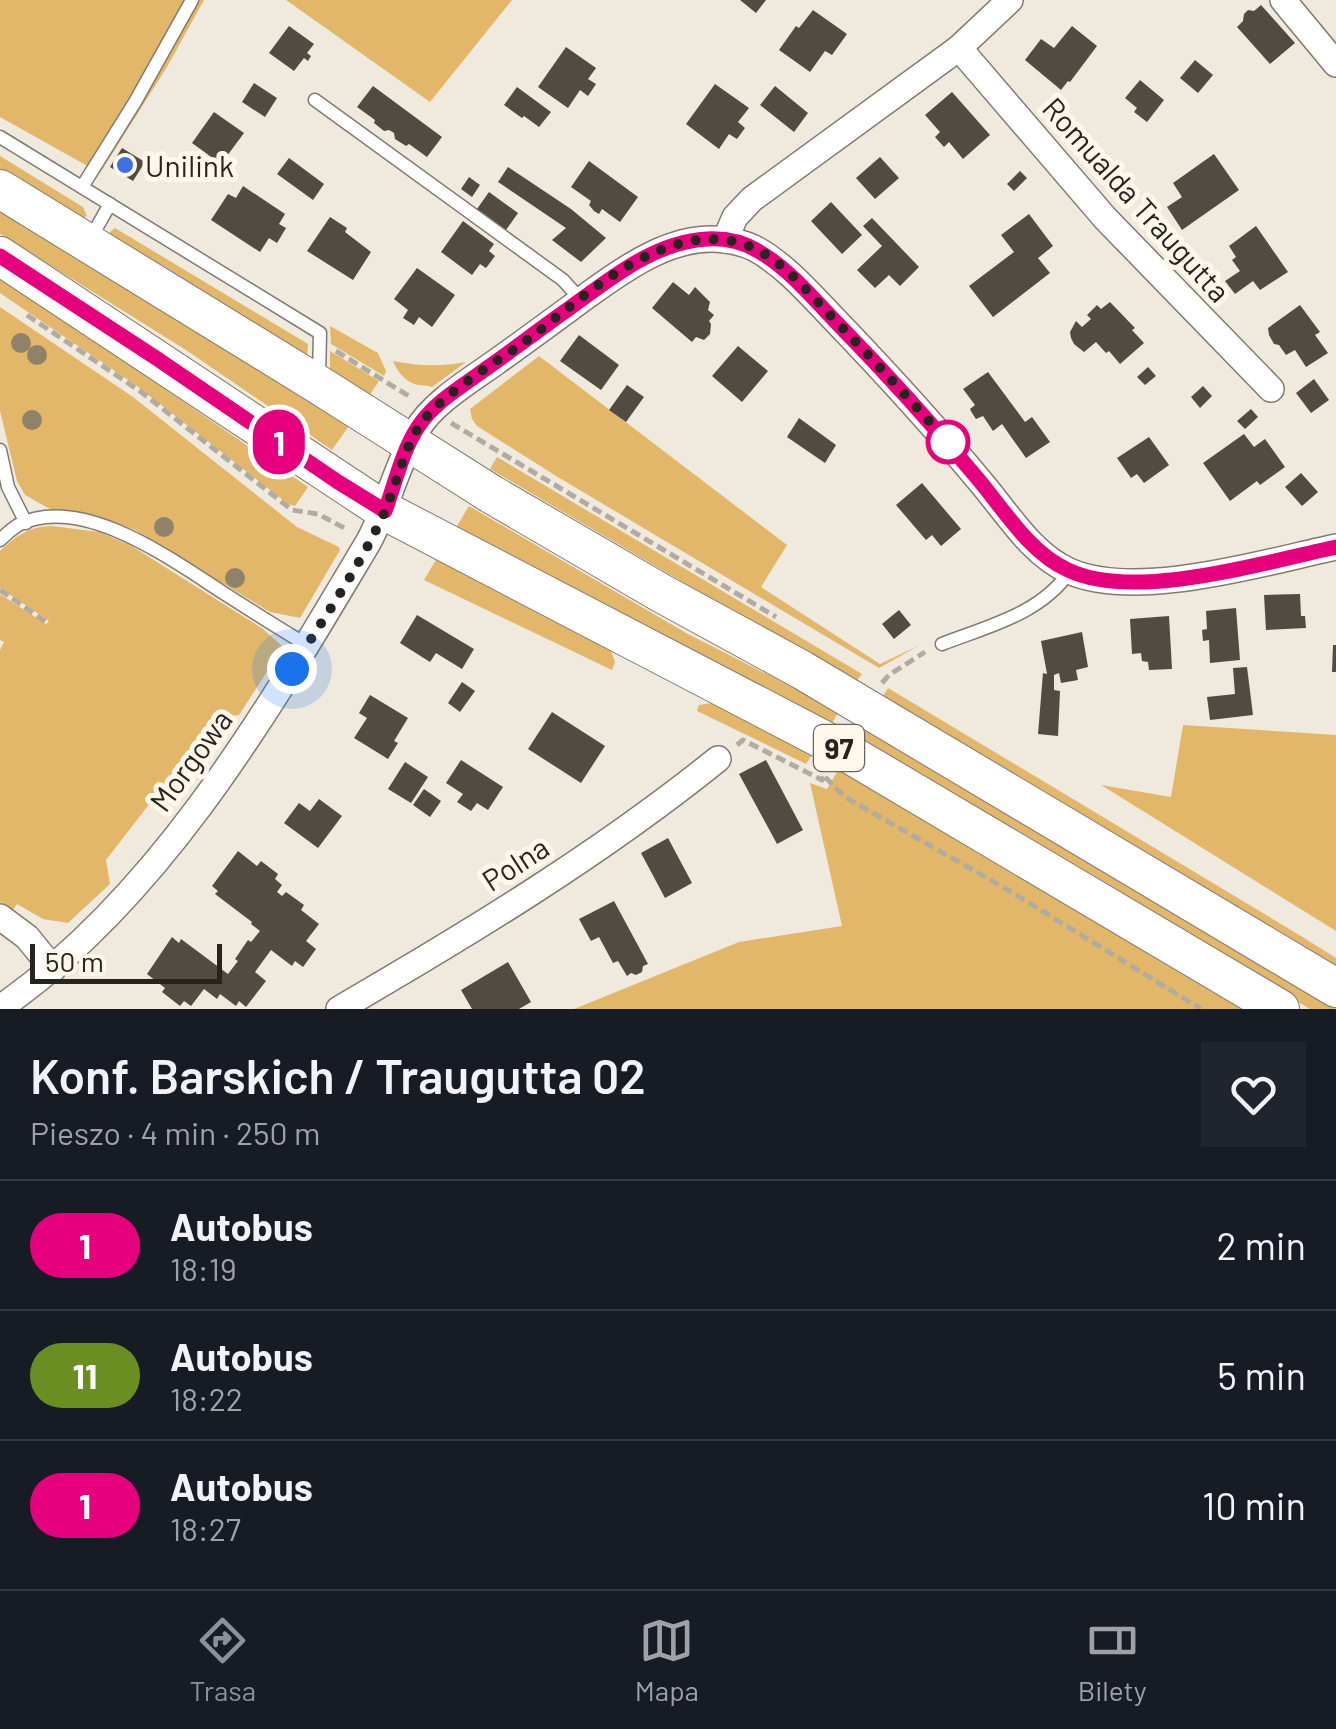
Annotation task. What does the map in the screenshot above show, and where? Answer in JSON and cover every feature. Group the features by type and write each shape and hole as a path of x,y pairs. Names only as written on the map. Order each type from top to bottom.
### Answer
{"main road":[{"name":"97","path":"0,189 491,494 802,670 1336,988"},
{"name":"97","path":"0,256 385,511 841,748 1280,1009"}],"street":[{"path":"1010,0 960,48 752,198 735,218 725,240 762,253 806,290 931,422 1028,540 1070,572 1096,580 1160,580 1336,547"},
{"path":"1283,0 1336,64"},
{"name":"Romualda Traugutta","path":"960,48 1105,218 1271,390"},
{"name":"Morgowa","path":"0,1008 52,969 128,895 258,722 370,541 410,444 426,418 454,392 641,260 692,241 725,240"},
{"name":"Polna","path":"339,1009 528,894 666,801 718,759"},
{"path":"0,917 27,937 52,969"}],"lane":[{"path":"82,186 192,0"},
{"path":"315,100 563,280 581,300"},
{"path":"0,137 320,333 320,385"},
{"path":"88,243 110,204"},
{"path":"0,450 8,487 26,523"},
{"path":"0,540 17,526 40,518 87,521 111,528 188,570 307,645"},
{"path":"942,644 1033,608 1058,588 1070,572"}],"path":[{"path":"16,307 140,391 292,510 318,514 352,532"},
{"path":"320,333 332,348 400,389 378,422"},
{"path":"0,590 46,622"},
{"path":"814,771 846,798 1008,890 1201,1009"}],"shaded area":[{"path":"0,0 204,0 100,173 0,117"},
{"path":"286,0 512,0 430,102"},
{"path":"0,156 83,207 87,216 79,219 0,170"},
{"path":"0,208 351,423 332,450 186,350 0,234"},
{"path":"115,228 308,344 307,358 110,238"},
{"path":"0,276 308,487 295,506 137,386 0,293"},
{"path":"0,307 133,397 297,527 339,547 300,618 270,612 135,530 87,513 50,509 25,495 17,481 0,411"},
{"path":"330,326 378,353 386,371 384,376 331,344"},
{"path":"330,351 379,381 369,396 330,372"},
{"path":"539,356 787,545 761,587 880,664 920,645 879,668 477,426 470,409"},
{"path":"393,361 430,365 466,362 432,387 410,382"},
{"path":"497,457 862,674 855,683 490,469"},
{"path":"469,506 686,633 839,711 831,725 454,531"},
{"path":"52,526 99,532 130,545 263,629 283,647 239,715 216,718 106,860 110,884 68,923 43,919 17,904 13,910 0,902 0,650 4,642 0,640 0,594 46,624 49,621 0,588 0,551 23,533"},
{"path":"437,558 609,646 615,662 612,670 424,580"},
{"path":"888,688 1336,958 1336,970 881,699"},
{"path":"718,702 814,752 806,764 697,711 699,705"},
{"path":"1183,725 1336,735 1336,931 1101,785 1171,797"},
{"path":"864,726 1336,1009 1310,1009 856,739"},
{"path":"840,767 1249,1009 574,1009 739,942 842,926 810,783 827,789"}],"building":[{"path":"740,0 766,0 756,13"},
{"path":"1261,5 1295,43 1270,64 1237,27 1248,10 1254,11"},
{"path":"813,10 847,34 832,55 825,51 810,72 779,50"},
{"path":"289,26 314,44 307,53 311,56 308,61 304,58 294,71 269,53"},
{"path":"1072,26 1097,46 1061,90 1025,60 1041,39 1054,48"},
{"path":"566,47 596,68 588,79 596,84 588,96 580,90 568,108 538,87"},
{"path":"1195,60 1213,75 1198,93 1180,78"},
{"path":"1140,80 1164,100 1147,122 1125,98"},
{"path":"254,83 277,98 265,117 242,102"},
{"path":"715,84 749,108 738,122 745,128 737,139 729,134 719,149 686,124"},
{"path":"373,86 442,137 427,157 395,139 394,133 384,131 357,107"},
{"path":"775,86 808,113 794,132 760,105"},
{"path":"517,87 551,112 539,127 504,105"},
{"path":"952,92 990,135 963,159 949,142 944,147 935,137 940,132 925,115"},
{"path":"214,112 244,133 221,164 192,143"},
{"path":"122,148 145,162 133,181 110,167"},
{"path":"1214,154 1239,190 1182,230 1167,207 1182,197 1173,183"},
{"path":"880,157 899,178 875,199 856,178"},
{"path":"289,158 324,184 313,200 277,174"},
{"path":"589,161 638,197 620,222 602,209 599,214 594,211 589,205 591,201 571,187"},
{"path":"508,167 606,238 581,262 552,240 566,228 498,182"},
{"path":"1020,171 1027,178 1014,191 1007,184"},
{"path":"469,177 480,185 472,197 461,189"},
{"path":"243,186 285,214 279,224 286,228 277,243 269,238 260,252 211,220 228,194 236,198"},
{"path":"489,192 518,213 506,230 477,209"},
{"path":"831,202 862,235 842,254 811,221"},
{"path":"1029,214 1053,246 1038,258 1050,273 993,317 969,286 1014,252 1001,235"},
{"path":"330,217 371,252 353,280 307,251"},
{"path":"872,218 919,267 900,286 889,275 875,288 857,270 882,246 863,226"},
{"path":"463,221 494,244 489,251 495,256 486,268 480,264 472,275 441,252"},
{"path":"1256,226 1288,272 1260,290 1253,281 1235,294 1225,281 1240,271 1229,246"},
{"path":"417,268 455,295 432,327 419,317 414,325 403,318 408,310 394,299"},
{"path":"673,282 689,295 695,287 710,302 708,310 714,315 709,321 710,334 704,340 696,337 692,342 652,308"},
{"path":"1110,302 1144,343 1120,364 1096,342 1084,352 1074,344 1070,332 1076,321 1082,327 1091,319 1087,315 1097,305 1101,309"},
{"path":"1300,305 1320,332 1315,335 1328,353 1306,367 1295,350 1286,355 1274,344 1268,328"},
{"path":"579,335 619,365 601,390 560,361"},
{"path":"738,346 768,371 742,402 712,376"},
{"path":"1148,367 1156,376 1145,385 1137,377"},
{"path":"988,372 1025,422 1032,417 1050,442 1026,458 1002,424 993,431 983,416 976,419 970,409 975,405 963,389"},
{"path":"1314,379 1329,400 1311,413 1296,393"},
{"path":"627,385 644,397 626,422 609,410"},
{"path":"1203,386 1212,396 1200,408 1191,397"},
{"path":"1251,409 1258,417 1245,429 1237,421"},
{"path":"799,418 836,445 825,463 787,437"},
{"path":"1244,434 1254,447 1265,439 1285,467 1230,501 1203,463"},
{"path":"1149,437 1169,465 1144,483 1137,474 1131,478 1117,458"},
{"path":"1301,473 1318,492 1302,506 1285,487"},
{"path":"922,483 961,529 941,546 932,535 926,540 896,505"},
{"path":"1300,594 1306,628 1266,630 1264,595"},
{"path":"1236,608 1240,660 1210,663 1209,640 1203,641 1202,630 1207,629 1206,611"},
{"path":"899,610 911,625 894,639 882,624"},
{"path":"417,615 474,649 462,669 436,653 430,662 400,643"},
{"path":"1169,616 1172,669 1149,670 1141,653 1132,654 1130,619"},
{"path":"1082,632 1088,667 1076,670 1078,680 1061,683 1059,673 1054,675 1054,690 1060,691 1058,736 1038,734 1043,673 1047,674 1041,641"},
{"path":"1336,645 1336,672 1332,672"},
{"path":"1247,667 1253,715 1210,720 1207,697 1235,694 1233,668"},
{"path":"462,682 475,691 460,712 448,703"},
{"path":"370,695 408,718 388,759 354,738 367,718 359,713"},
{"path":"552,712 605,746 581,783 528,749"},
{"path":"461,760 503,787 488,810 477,803 471,811 457,802 463,794 446,783"},
{"path":"766,760 803,830 777,844 739,774"},
{"path":"405,762 428,777 411,803 388,789"},
{"path":"424,789 441,801 430,817 413,805"},
{"path":"319,799 342,816 318,848 284,823 299,803 310,811"},
{"path":"668,838 692,883 665,898 641,853"},
{"path":"238,851 257,866 261,861 278,874 275,879 282,885 277,892 282,896 286,892 304,905 301,910 319,924 306,941 316,949 303,967 295,961 292,966 271,950 255,972 266,981 246,1007 239,1001 236,1006 220,994 217,999 204,989 191,1006 184,1001 180,1006 147,974 172,937 179,943 181,939 228,974 248,940 251,942 260,931 215,894 218,891 212,886"},
{"path":"614,901 648,964 636,975 627,976 618,961 613,963 599,937 591,941 579,919"},
{"path":"508,962 531,1002 519,1009 472,1009 461,990"}],"bus line":[{"name":"1","path":"0,256 385,511 418,427 454,392 641,260 668,247 708,239 745,244 762,253 806,290 910,398 1028,540 1070,572 1114,582 1160,580 1336,547"}],"place":[{"name":"Unilink","path":"125,165"}],"route":[{"path":"292,669 370,541 410,444 426,418 454,392 609,279 668,247 708,239 725,240 762,253 806,290 948,442"}]}
